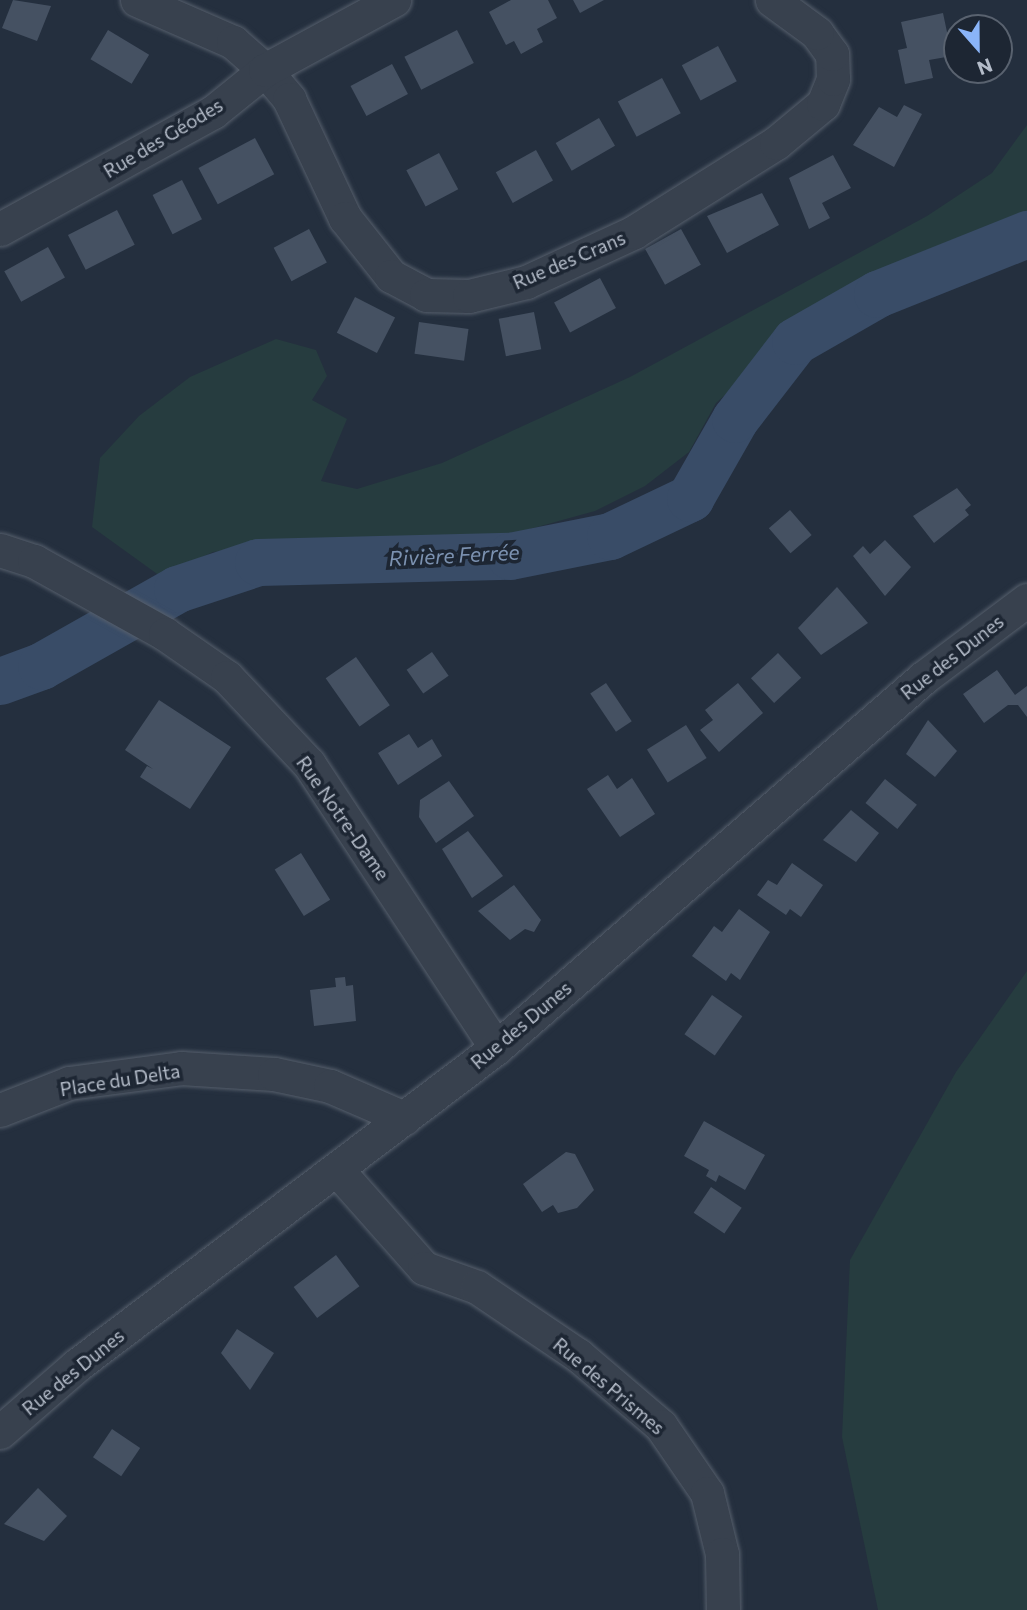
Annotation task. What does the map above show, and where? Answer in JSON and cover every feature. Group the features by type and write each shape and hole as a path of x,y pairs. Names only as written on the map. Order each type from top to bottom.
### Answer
{"street":[{"name":"Rue des Crans","path":"137,0 233,42 265,70 289,99 362,245 391,276 426,295 469,296 526,282 634,232 776,143 823,104 833,79 832,54 817,33 772,0"},
{"name":"Rue des Géodes","path":"0,229 213,112 265,70 394,0"},
{"name":"Rue Notre-Dame","path":"0,550 97,597 165,634 227,677 309,764 496,1048"},
{"name":"Rue des Dunes","path":"0,1432 77,1365 339,1172 496,1048 923,678 1027,600"},
{"name":"Place du Delta","path":"0,1110 69,1083 181,1068 274,1074 330,1086 404,1118"},
{"name":"Rue des Prismes","path":"339,1172 424,1268 499,1302 578,1355 661,1426 707,1493 722,1554 723,1610"}],"green space":[{"path":"1027,125 1027,216 817,312 716,403 689,452 645,486 595,511 519,532 385,546 275,545 213,552 160,576 92,527 100,458 139,416 190,377 276,339 316,350 327,376 312,400 347,419 321,481 357,489 442,463 630,377 927,216 992,173"},
{"path":"1027,971 1027,1610 878,1610 842,1437 850,1260 956,1072"}],"building":[{"path":"13,0 51,6 37,41 2,28"},
{"path":"511,0 548,0 557,18 537,29 543,42 521,54 514,41 506,45 489,12"},
{"path":"573,0 604,0 580,13"},
{"path":"943,13 943,58 929,60 933,78 905,84 898,50 907,48 901,22"},
{"path":"108,30 149,55 132,84 90,59"},
{"path":"457,30 474,63 421,90 404,57"},
{"path":"718,46 737,81 701,101 682,65"},
{"path":"392,64 408,94 366,116 351,86"},
{"path":"662,78 681,113 637,137 618,101"},
{"path":"904,105 922,114 894,167 853,145 879,107 897,117"},
{"path":"599,118 615,146 572,171 556,143"},
{"path":"255,138 274,174 218,204 198,168"},
{"path":"536,150 553,181 513,203 496,172"},
{"path":"439,153 458,189 426,207 406,170"},
{"path":"833,155 851,188 822,203 830,218 809,229 789,178"},
{"path":"182,180 202,219 173,234 153,195"},
{"path":"762,193 779,225 727,253 707,216"},
{"path":"117,210 135,245 86,270 68,235"},
{"path":"309,229 327,263 292,281 274,248"},
{"path":"681,229 701,265 665,285 645,249"},
{"path":"48,247 65,278 21,302 4,271"},
{"path":"600,278 616,308 570,332 554,302"},
{"path":"355,297 395,317 377,353 337,333"},
{"path":"534,312 541,349 506,356 499,319"},
{"path":"419,322 469,329 464,361 415,354"},
{"path":"957,488 971,505 965,510 969,515 934,543 913,516"},
{"path":"790,510 812,535 791,553 769,528"},
{"path":"885,540 911,567 885,596 853,556 863,546 870,554"},
{"path":"837,587 868,623 821,655 798,628"},
{"path":"432,652 449,676 423,694 407,670"},
{"path":"778,653 801,678 774,703 751,678"},
{"path":"356,657 390,705 360,727 326,678"},
{"path":"997,670 1015,695 1027,686 1027,717 1018,705 1008,705 984,723 963,694"},
{"path":"606,683 632,721 616,732 590,694"},
{"path":"738,683 763,713 719,752 700,730 713,720 705,710"},
{"path":"159,700 231,747 190,809 140,777 147,766 153,769 125,750"},
{"path":"928,720 957,751 935,777 906,754"},
{"path":"686,725 707,758 668,782 647,749"},
{"path":"409,734 418,748 432,739 442,756 398,785 378,753"},
{"path":"608,775 617,789 632,778 655,814 620,837 587,789"},
{"path":"885,779 917,805 897,829 865,803"},
{"path":"449,781 474,816 436,843 419,817 420,800"},
{"path":"851,810 879,833 856,862 823,840"},
{"path":"468,831 503,876 472,898 442,849"},
{"path":"301,853 330,900 304,916 275,869"},
{"path":"792,863 823,885 801,917 790,909 786,915 757,895 768,880 777,885"},
{"path":"514,885 541,920 534,932 525,929 510,940 478,911"},
{"path":"739,909 770,932 740,980 731,973 726,981 692,956 714,926 722,932"},
{"path":"345,977 346,986 353,985 356,1021 314,1026 310,990 336,987 335,978"},
{"path":"712,995 742,1016 715,1056 684,1034"},
{"path":"704,1121 765,1155 745,1190 719,1175 716,1182 706,1176 709,1170 684,1156"},
{"path":"566,1152 575,1154 594,1190 577,1208 558,1213 553,1205 542,1212 523,1184"},
{"path":"711,1187 742,1208 724,1233 694,1213"},
{"path":"336,1255 359,1286 317,1318 294,1287"},
{"path":"237,1329 274,1353 250,1390 221,1353"},
{"path":"112,1429 140,1448 121,1476 93,1457"},
{"path":"38,1488 67,1516 44,1541 4,1524"}],"waterway":[{"name":"Rivière Ferrée","path":"0,681 41,666 177,589 258,562 510,556 610,536 690,498 735,419 795,341 877,294 1027,234"}]}
